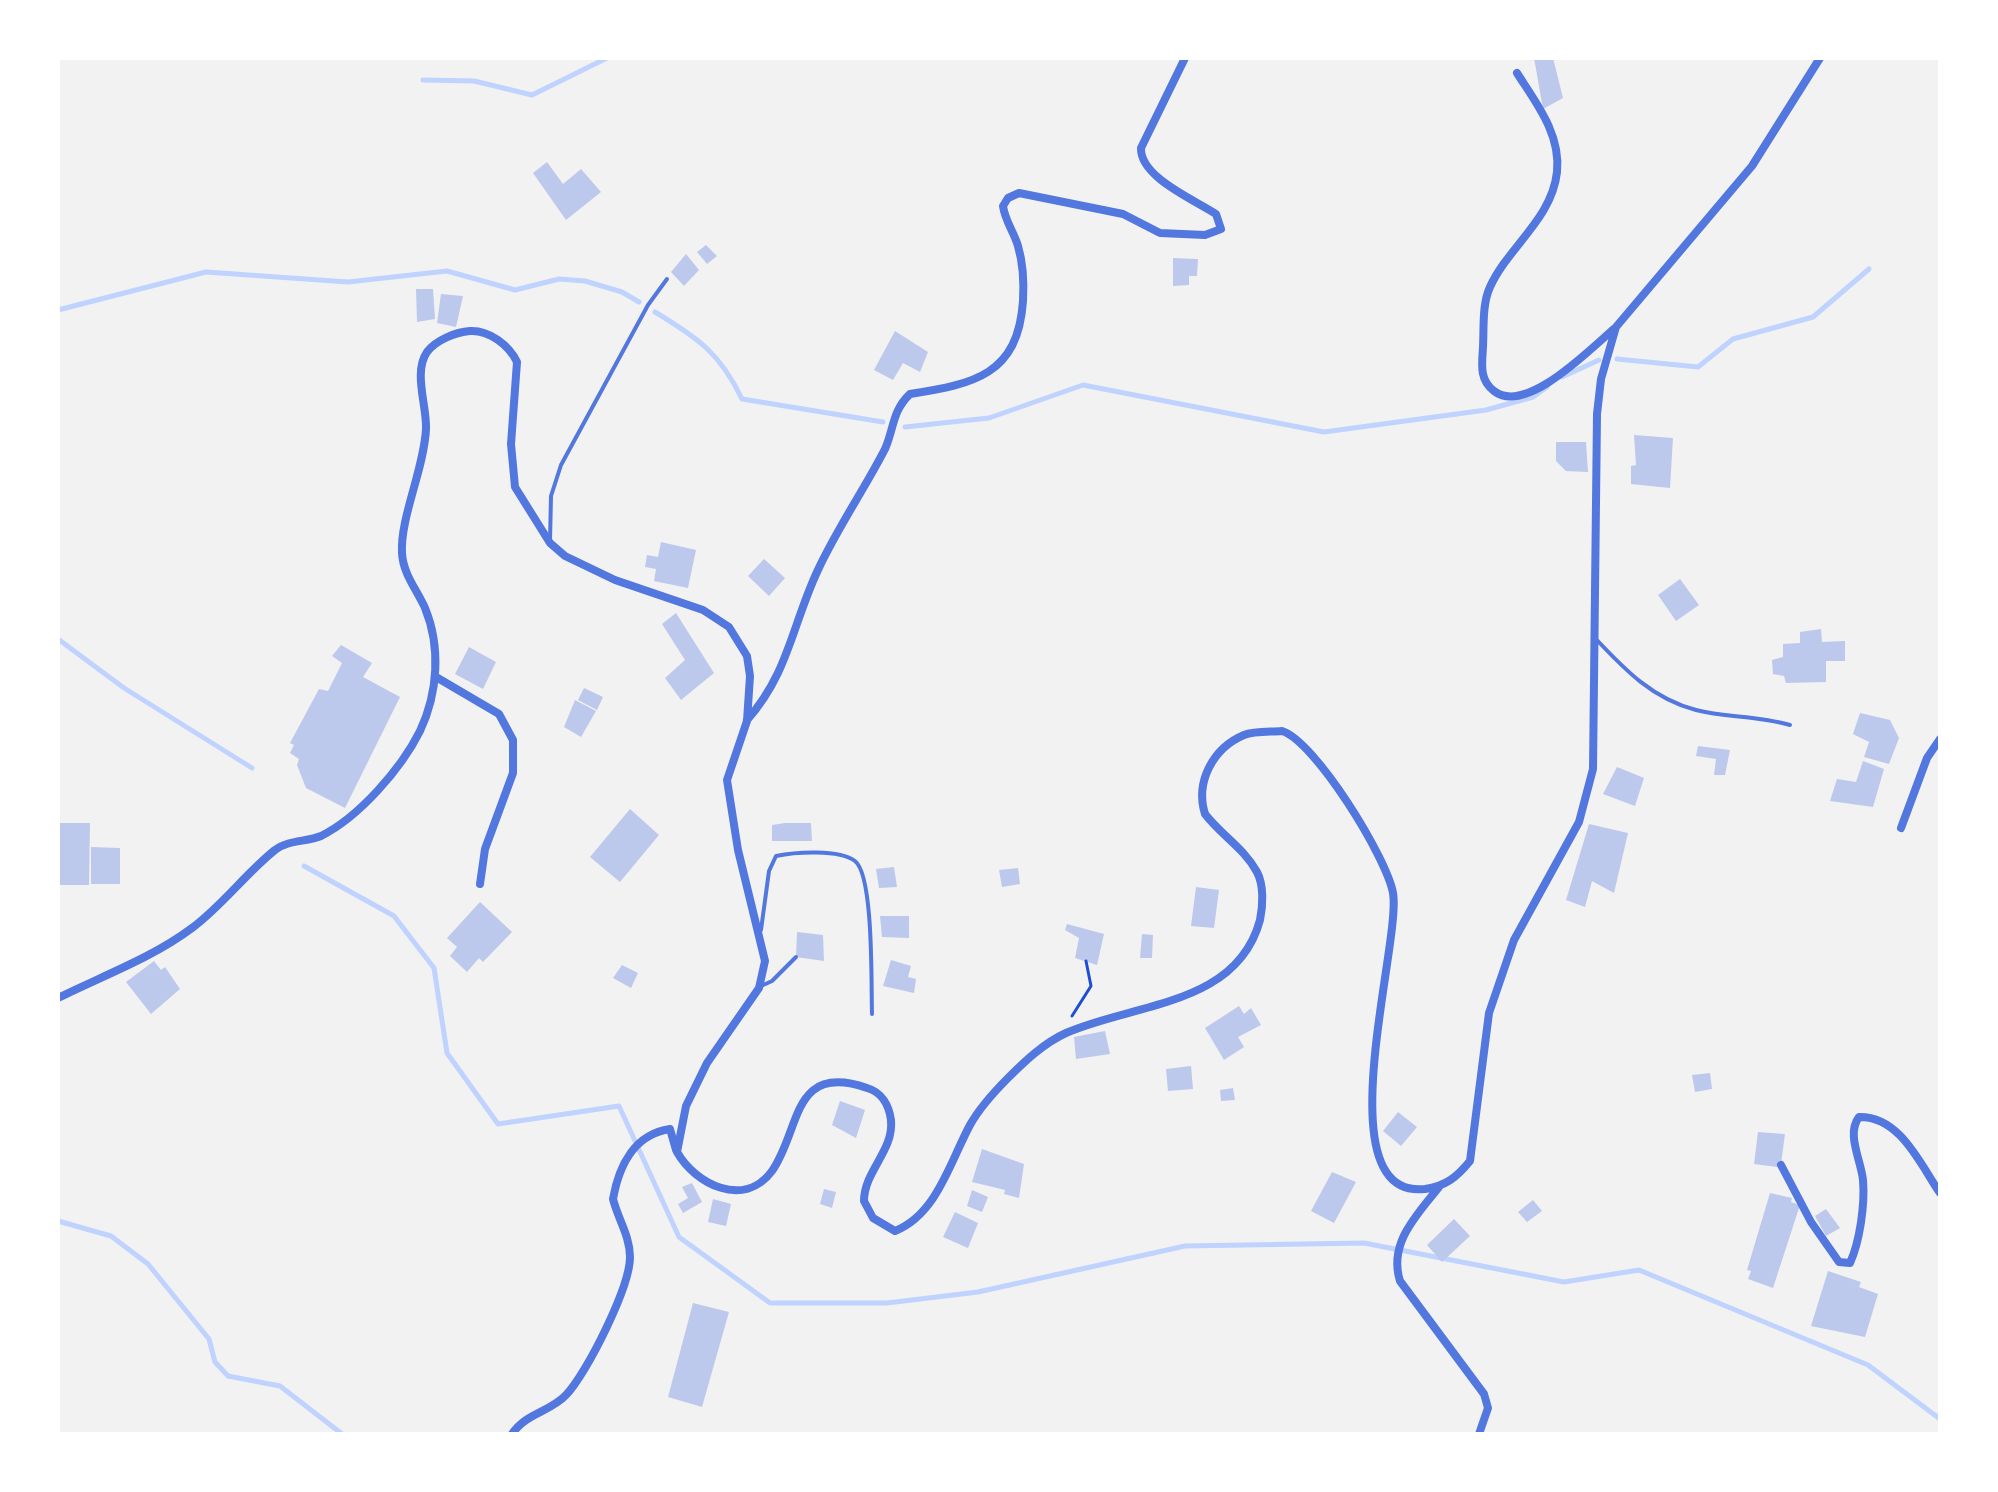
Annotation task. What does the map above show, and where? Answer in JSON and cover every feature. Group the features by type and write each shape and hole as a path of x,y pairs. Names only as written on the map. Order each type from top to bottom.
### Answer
{"street":[{"path":"747,721 769,696 782,672 817,573 887,444 892,418 904,400 910,394 960,386 1004,362 1021,330 1023,285 1018,246 1004,217 1003,206 1008,198 1019,193 1123,214 1160,233 1205,235 1221,229 1216,214 1149,173 1140,157 1141,148 1185,58"},
{"path":"1517,73 1550,126 1557,174 1540,218 1490,286 1485,302 1481,372 1488,386 1499,395 1518,398 1536,391 1616,327 1752,166 1820,58"},
{"path":"512,1434 521,1422 565,1396 579,1378 628,1274 627,1235 613,1199 629,1156 645,1137 656,1130 670,1129 687,1170 700,1180 723,1190 746,1189 760,1183 773,1169 793,1116 808,1095 830,1082 871,1089 887,1104 892,1124 890,1138 869,1179 864,1201 873,1218 895,1231 921,1215 941,1185 972,1121 1007,1079 1058,1037 1198,992 1232,969 1255,938 1263,906 1259,875 1243,852 1205,814 1202,785 1205,774 1223,748 1245,734 1289,733 1317,757 1385,869 1393,892 1395,919 1371,1072 1375,1145 1383,1170 1401,1185 1419,1189 1439,1187 1457,1177 1470,1161 1489,1013 1514,940 1579,822 1590,783 1596,704 1593,636 1597,414 1601,379 1616,327"},
{"path":"58,998 168,945 194,927 278,847 321,836 358,809 396,767 420,731 436,677 436,649 426,610 405,570 402,552 422,466 426,427 422,365 428,351 447,337 467,331 485,332 513,354 519,372 511,444 515,487 550,543 565,556 615,580 671,596 703,610 729,627 747,656 747,721 727,780 738,850 761,933 765,961 759,988 707,1063 686,1106 677,1152"},
{"path":"436,677 499,714 513,740 513,773 485,849 480,884"},
{"path":"1901,828 1927,758 1940,739"},
{"path":"1781,1165 1811,1222 1839,1262 1850,1263 1856,1250 1863,1182 1853,1130 1859,1117 1881,1121 1896,1129 1940,1193"},
{"path":"1439,1187 1402,1238 1397,1255 1400,1281 1484,1394 1488,1408 1479,1434"}],"lane":[{"path":"550,543 551,496 561,465 648,305 667,279"},
{"path":"1593,636 1636,682 1667,699 1698,711 1758,716 1790,725"},
{"path":"761,933 769,871 776,856 841,855 853,859 860,866 866,891 872,1014"},
{"path":"759,988 772,981 796,957"}],"path":[{"path":"1058,1037 1091,986 1086,961"}],"building":[{"path":"1534,58 1553,58 1563,98 1543,109"},
{"path":"547,162 563,184 581,169 601,192 566,220 533,173"},
{"path":"706,245 717,256 707,264 697,252"},
{"path":"686,254 699,270 684,286 671,272"},
{"path":"1173,258 1198,259 1197,276 1189,276 1189,285 1173,286"},
{"path":"416,289 433,289 435,319 417,322"},
{"path":"441,294 463,296 456,327 437,323"},
{"path":"895,331 928,352 920,372 903,363 893,380 874,370"},
{"path":"1634,435 1673,438 1670,488 1631,484 1631,466 1636,465"},
{"path":"1556,442 1586,442 1588,472 1566,471 1556,461"},
{"path":"661,542 696,550 688,588 654,581 656,569 645,567 647,555 658,557"},
{"path":"764,559 785,578 769,596 748,576"},
{"path":"1680,579 1699,605 1676,621 1658,595"},
{"path":"676,613 714,673 681,700 665,678 685,660 662,624"},
{"path":"1821,629 1822,642 1845,641 1845,661 1826,661 1826,682 1786,683 1784,676 1773,674 1772,660 1783,657 1783,644 1800,643 1800,632"},
{"path":"341,645 372,663 363,677 400,697 345,808 306,788 297,765 299,759 290,753 294,745 290,743 319,689 328,691 342,663 332,656"},
{"path":"469,647 496,662 483,689 455,674"},
{"path":"584,688 603,697 597,710 578,700"},
{"path":"575,700 596,711 581,737 564,727"},
{"path":"1860,713 1890,720 1899,738 1889,764 1864,757 1869,742 1853,734"},
{"path":"1698,746 1730,750 1725,775 1714,775 1716,759 1696,756"},
{"path":"1863,761 1884,769 1873,807 1830,801 1837,779 1856,782"},
{"path":"1617,767 1644,778 1635,806 1603,794"},
{"path":"630,809 659,835 620,882 590,857"},
{"path":"58,823 90,823 89,885 58,885"},
{"path":"811,823 812,841 772,841 772,825"},
{"path":"1589,824 1628,833 1614,893 1592,881 1585,907 1566,900"},
{"path":"91,847 120,848 120,884 91,884"},
{"path":"894,867 897,887 879,888 876,869"},
{"path":"1018,868 1020,884 1002,887 999,870"},
{"path":"1196,887 1219,890 1214,928 1191,926"},
{"path":"480,902 512,932 483,962 479,958 467,972 450,956 457,947 447,938"},
{"path":"880,916 909,916 909,938 882,937"},
{"path":"1067,924 1104,934 1097,965 1075,958 1079,938 1065,930"},
{"path":"797,932 823,935 824,961 796,957"},
{"path":"1142,934 1153,935 1152,958 1140,958"},
{"path":"891,960 911,966 908,977 916,979 914,993 883,986"},
{"path":"154,961 161,970 165,967 180,989 151,1014 126,982"},
{"path":"622,965 638,973 631,988 613,978"},
{"path":"1239,1006 1244,1014 1251,1008 1261,1025 1238,1037 1244,1047 1224,1060 1205,1028"},
{"path":"1105,1031 1110,1054 1076,1059 1074,1037"},
{"path":"1191,1066 1193,1089 1168,1091 1166,1069"},
{"path":"1710,1073 1712,1089 1695,1092 1692,1075"},
{"path":"1233,1088 1235,1100 1221,1101 1220,1090"},
{"path":"840,1101 865,1110 856,1138 832,1125"},
{"path":"1398,1112 1417,1127 1401,1146 1383,1131"},
{"path":"1758,1132 1785,1134 1781,1164 1777,1167 1754,1164"},
{"path":"982,1149 1024,1164 1019,1198 1004,1194 1005,1190 972,1182"},
{"path":"1332,1172 1356,1182 1334,1223 1311,1211"},
{"path":"692,1183 702,1202 683,1213 678,1204 688,1198 682,1187"},
{"path":"824,1189 836,1192 832,1208 820,1204"},
{"path":"972,1190 988,1197 982,1212 967,1206"},
{"path":"1770,1193 1792,1198 1791,1202 1800,1205 1773,1288 1748,1279 1751,1271 1747,1270"},
{"path":"713,1199 731,1204 726,1226 708,1222"},
{"path":"1533,1200 1542,1211 1527,1222 1518,1212"},
{"path":"1826,1209 1840,1228 1826,1236 1815,1216"},
{"path":"955,1212 978,1223 968,1248 943,1237"},
{"path":"1454,1219 1470,1236 1442,1262 1427,1245"},
{"path":"1828,1271 1861,1282 1859,1287 1878,1294 1865,1337 1811,1326"},
{"path":"693,1303 729,1312 702,1407 668,1397"}],"waterway":[{"path":"423,80 474,81 532,95 607,58"},
{"path":"1617,359 1698,367 1733,339 1813,317 1869,269"},
{"path":"58,310 206,272 348,282 447,271 515,290 559,279 585,281 622,292 639,302"},
{"path":"655,312 706,348 725,370 742,399 883,422"},
{"path":"1562,377 1599,360"},
{"path":"905,427 989,418 1083,385 1324,432 1486,410 1533,397 1547,387"},
{"path":"58,639 124,688 252,768"},
{"path":"304,866 394,916 434,968 447,1053 498,1124 619,1106 679,1237 770,1303 887,1303 978,1292 1185,1246 1364,1243 1564,1282 1639,1270 1868,1365 1940,1419"},
{"path":"58,1221 111,1236 148,1264 209,1339 215,1362 228,1376 280,1386 342,1434"}]}
